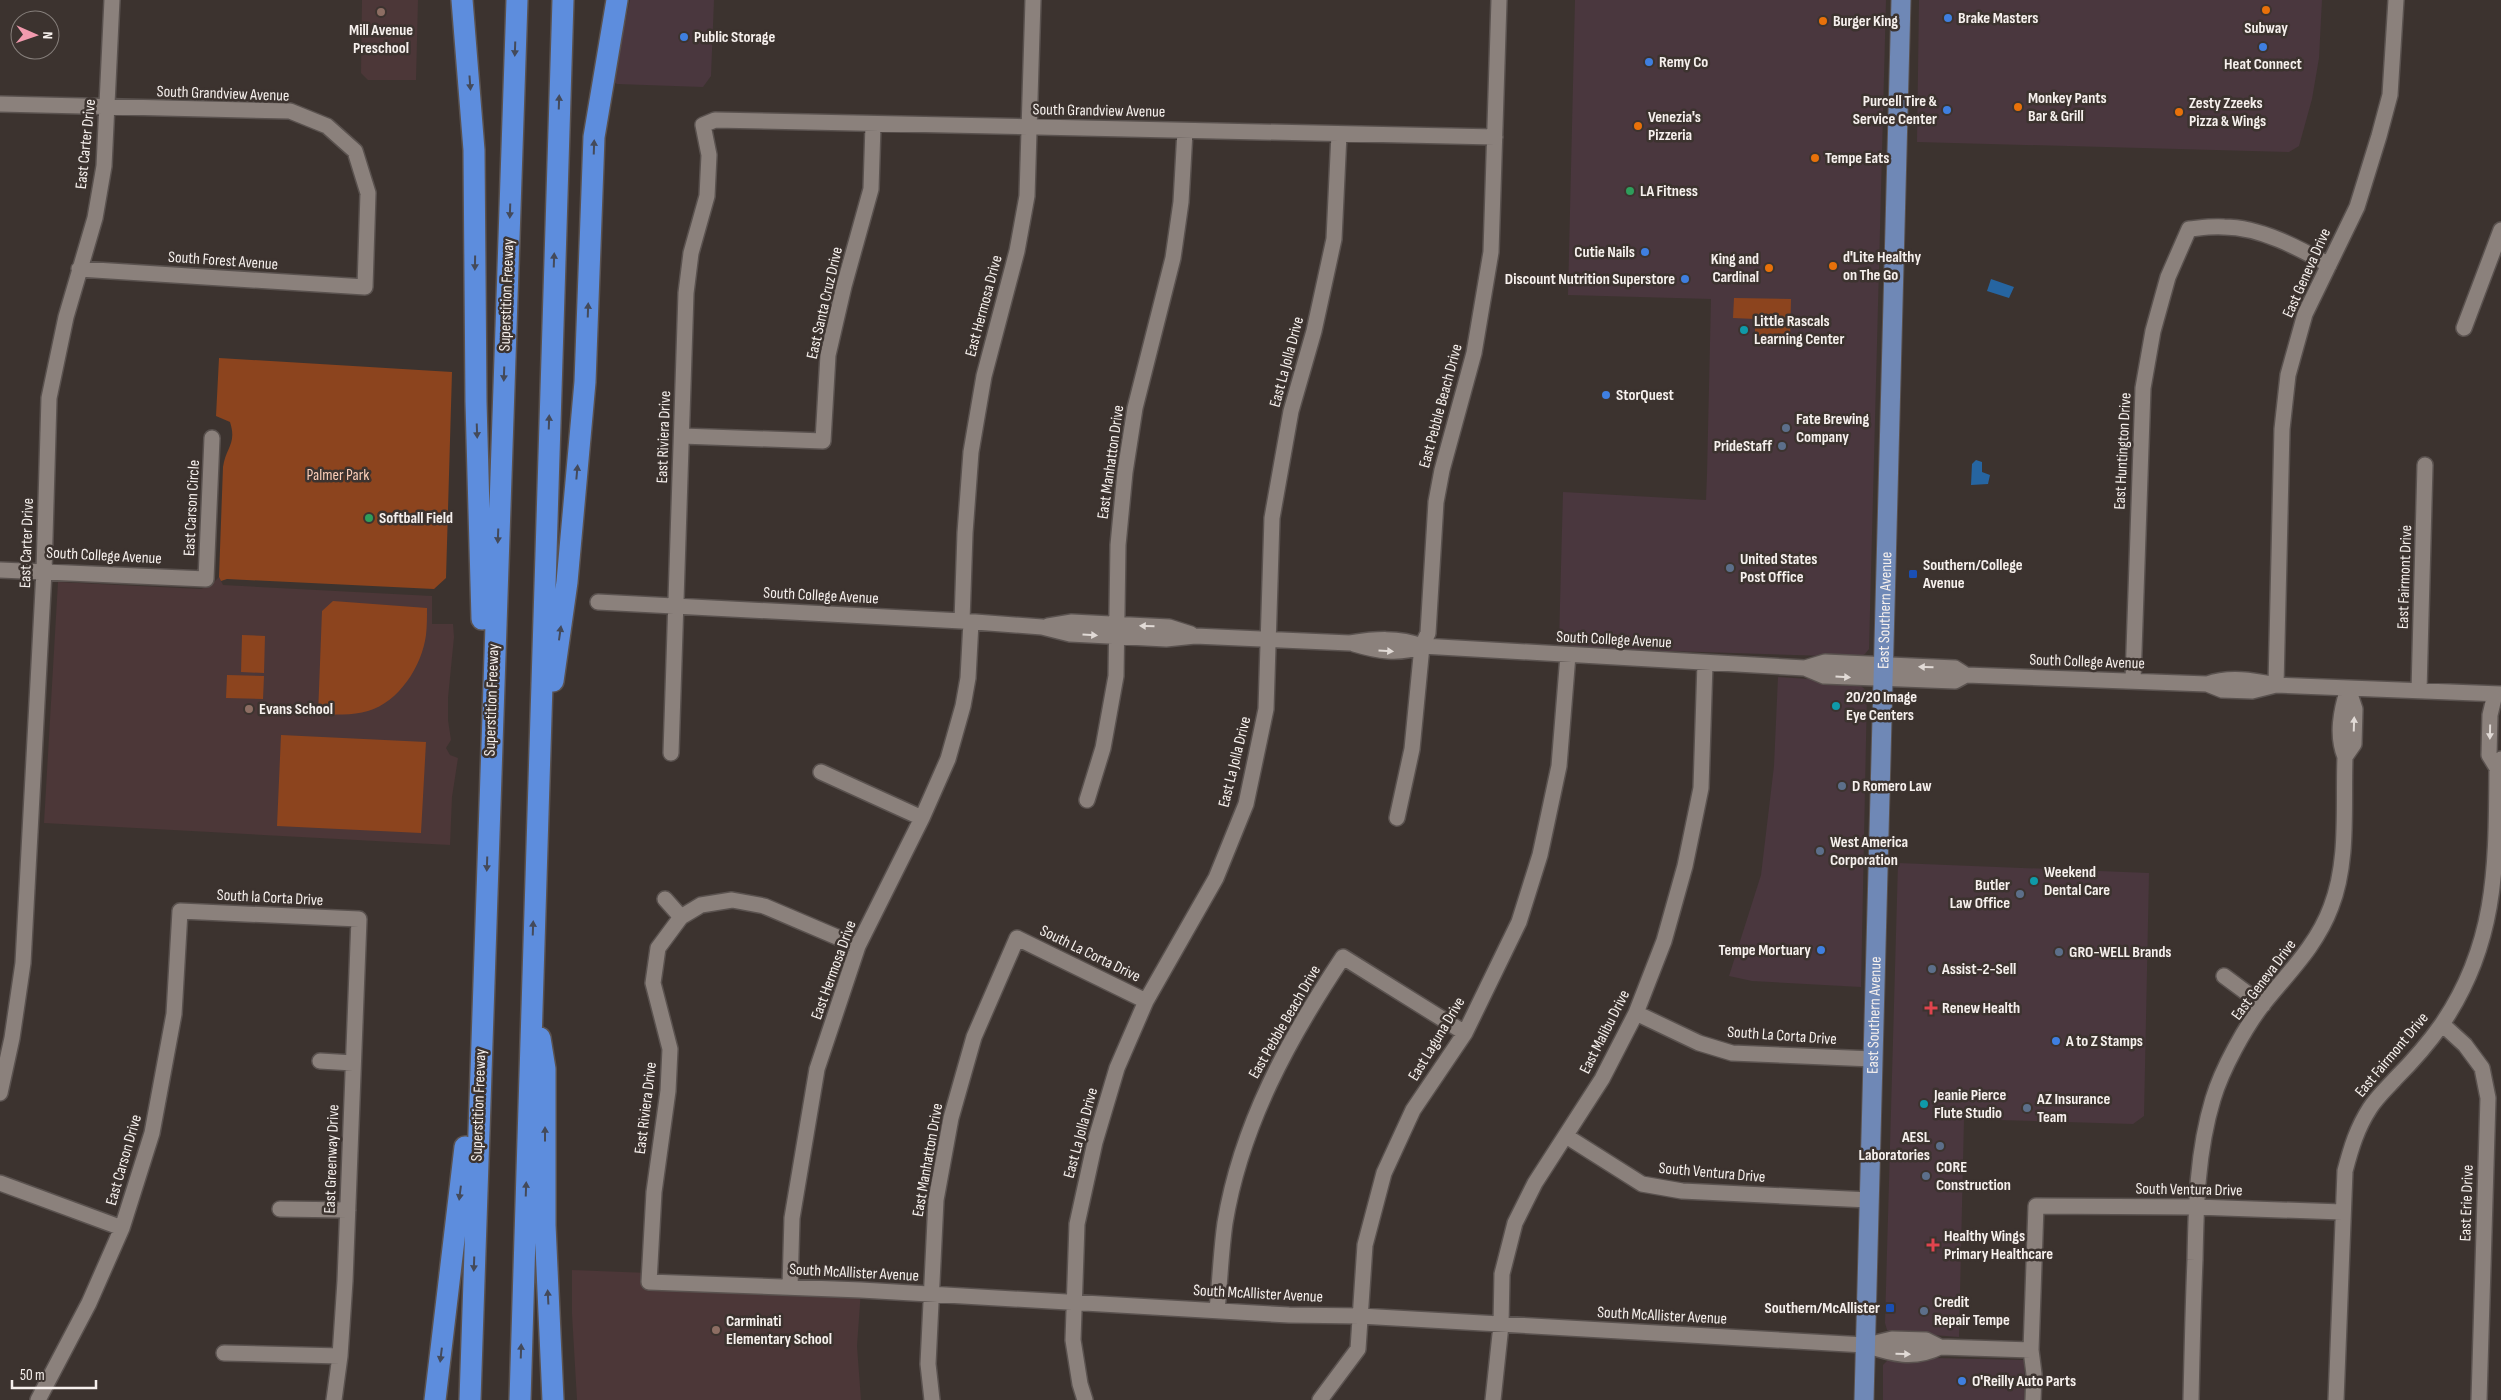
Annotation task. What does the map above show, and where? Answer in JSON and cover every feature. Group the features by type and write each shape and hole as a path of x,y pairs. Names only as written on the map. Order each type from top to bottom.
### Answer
{"highway":[{"path":"462,0 474,150 476,402 488,816"},
{"name":"Superstition Freeway","path":"470,1400 488,816 517,0"},
{"path":"520,1400 563,0"},
{"path":"538,786 567,582 579,454 587,334 594,137 617,0"},
{"path":"532,977 545,1069 545,1225 553,1400"},
{"path":"435,1400 482,1006"}],"main road":[{"name":"East Southern Avenue","path":"1864,1400 1901,0"}],"street":[{"name":"East Carter Drive","path":"0,1092 12,1038 22,963 44,571 49,398 79,270 95,218 104,166 109,107 112,0"},
{"name":"East Hermosa Drive","path":"790,1287 792,1218 817,1070 858,946 922,818 948,759 963,706 968,678 964,533 971,452 984,376 1024,214 1028,180 1033,0"},
{"name":"East Pebble Beach Drive","path":"1397,818 1412,749 1422,646 1428,633 1433,532 1439,486 1474,353 1488,276 1493,225 1499,0"},
{"name":"East Geneva Drive","path":"2276,686 2282,429 2288,375 2305,314 2357,207 2390,95 2396,0"},
{"name":"South Grandview Avenue","path":"0,104 290,111 328,126 355,151 368,193 365,288"},
{"name":"South Grandview Avenue","path":"703,125 715,120 1495,137"},
{"name":"East Santa Cruz Drive","path":"682,436 823,441 828,355 844,286 871,189 873,124"},
{"name":"East Riviera Drive","path":"671,753 686,293 691,253 707,196 709,155 703,125"},
{"name":"East Manhatton Drive","path":"1087,800 1103,748 1116,676 1118,545 1128,442 1174,258 1181,202 1185,131"},
{"name":"East La Jolla Drive","path":"1085,1400 1080,1384 1073,1340 1077,1224 1094,1142 1117,1068 1146,1002 1216,878 1246,804 1266,709 1272,518 1291,411 1314,331 1334,238 1339,134"},
{"name":"East Huntington Drive","path":"2133,680 2143,388 2153,331 2168,277 2189,229 2225,226 2270,236 2297,246 2329,265"},
{"path":"2464,328 2501,230"},
{"name":"South Forest Avenue","path":"79,270 365,288"},
{"name":"East Carson Circle","path":"206,579 212,438"},
{"name":"East Fairmont Drive","path":"2419,691 2425,465"},
{"name":"South College Avenue","path":"0,570 206,579"},
{"name":"South College Avenue","path":"598,602 966,621 1042,627 1072,622 1116,630 1169,627 1195,636 1350,643 1375,650 1406,652 1422,646 1805,668 1825,662 1883,672 1955,668 1966,676 2133,680 2207,684 2222,690 2252,691 2276,686 2498,694"},
{"name":"East Laguna Drive","path":"1320,1400 1358,1349 1365,1245 1384,1173 1413,1110 1465,1033 1519,922 1540,855 1559,766 1568,655"},
{"name":"East Malibu Drive","path":"1493,1400 1501,1325 1502,1274 1515,1223 1535,1183 1602,1079 1636,1013 1664,941 1685,866 1701,788 1705,663"},
{"name":"East Geneva Drive","path":"2191,1400 2196,1207 2201,1147 2213,1098 2234,1053 2263,1005 2309,950 2332,907 2342,854 2344,758 2354,744 2355,709 2348,688"},
{"path":"2498,694 2501,709"},
{"name":"East Fairmont Drive","path":"2336,1400 2345,1171 2354,1136 2371,1106 2417,1056 2442,1024 2464,987 2475,960 2491,904 2496,854 2499,763 2489,755 2490,715 2498,694"},
{"path":"821,772 922,818"},
{"path":"665,899 681,917 701,905 732,900 764,906 858,946"},
{"name":"South la Corta Drive","path":"180,911 359,919"},
{"name":"East Carson Drive","path":"38,1400 89,1303 122,1228 152,1133 174,1014 180,911"},
{"name":"East Riviera Drive","path":"649,1282 654,1192 668,1091 670,1049 653,983 658,948 681,917"},
{"name":"East Greenway Drive","path":"334,1400 340,1356 348,1210 359,919"},
{"name":"East Manhatton Drive","path":"932,1400 928,1364 936,1200 951,1118 974,1037 1017,938"},
{"name":"South La Corta Drive","path":"1017,938 1146,1002"},
{"name":"East Pebble Beach Drive","path":"1217,1310 1225,1222 1245,1144 1272,1076 1311,1006 1343,957 1465,1033"},
{"path":"2224,976 2263,1005"},
{"name":"South La Corta Drive","path":"1636,1013 1699,1043 1732,1053 1873,1058"},
{"name":"East Erie Drive","path":"2442,1024 2466,1045 2482,1068 2488,1098 2479,1400"},
{"path":"320,1062 353,1063"},
{"name":"South Ventura Drive","path":"1566,1136 1642,1184 1682,1191 1869,1200"},
{"path":"0,1183 122,1228"},
{"name":"South Ventura Drive","path":"2030,1350 2036,1206 2196,1207 2342,1212"},
{"path":"280,1209 348,1210"},
{"name":"South McAllister Avenue","path":"649,1282 1074,1301 1289,1315 1360,1316 1865,1345 1892,1354 1925,1354 1940,1347 2030,1350"},
{"path":"2030,1350 2034,1374 2033,1400"},
{"path":"224,1353 340,1356"}],"shaded area":[{"path":"362,0 418,0 416,80 368,80 361,73"},
{"path":"630,0 714,0 711,76 703,87 617,84 612,81"},
{"path":"1575,0 1886,0 1869,649 1859,657 1574,648 1568,642 1559,642 1563,492 1706,500 1707,474 1711,299 1568,295"},
{"path":"1919,0 2322,0 2319,58 2312,99 2299,146 2289,152 1917,142"},
{"name":"Evans School","path":"219,577 223,585 432,596 432,624 453,624 454,637 448,698 448,720 451,740 446,748 450,755 458,758 452,797 450,845 44,823 58,582 201,589 211,585"},
{"path":"1778,677 1856,682 1867,691 1861,987 1752,981 1729,976 1761,875 1774,766"},
{"path":"1898,863 2149,873 2144,1116 2133,1124 1964,1119 1959,1337 1893,1332 1887,1330 1885,1323"},
{"name":"Carminati Elementary School","path":"572,1270 649,1273 649,1282 861,1290 857,1346 861,1400 577,1400 572,1314"},
{"path":"1891,1357 2024,1360 2025,1400 1883,1400 1883,1365"}],"green space":[{"path":"1734,298 1791,299 1790,343 1755,342 1755,319 1733,318"},
{"name":"Palmer Park","path":"219,358 452,372 446,578 434,589 227,579 221,581 219,577 223,467 232,441 232,429 230,422 216,416"},
{"path":"333,601 427,608 424,647 414,670 390,700 362,713 318,715 322,611"},
{"path":"242,635 265,636 264,673 241,672"},
{"path":"227,675 264,676 263,699 226,698"},
{"path":"281,735 426,742 421,833 277,826"}],"water":[{"path":"1991,279 2014,287 2009,298 1987,291"},
{"path":"1976,460 1982,462 1982,472 1990,475 1988,484 1971,485 1972,464"}],"place":[{"name":"Subway","path":"2266,10"},
{"name":"Mill Avenue Preschool","path":"381,12"},
{"name":"Brake Masters","path":"1948,18"},
{"name":"Burger King","path":"1823,21"},
{"name":"Public Storage","path":"684,37"},
{"name":"Heat Connect","path":"2263,47"},
{"name":"Remy Co","path":"1649,62"},
{"name":"Monkey Pants Bar & Grill","path":"2018,107"},
{"name":"Purcell Tire & Service Center","path":"1947,110"},
{"name":"Zesty Zzeeks Pizza & Wings","path":"2179,112"},
{"name":"Venezia's Pizzeria","path":"1638,126"},
{"name":"Tempe Eats","path":"1815,158"},
{"name":"LA Fitness","path":"1630,191"},
{"name":"Cutie Nails","path":"1645,252"},
{"name":"d'Lite Healthy on The Go","path":"1833,266"},
{"name":"King and Cardinal","path":"1769,268"},
{"name":"Discount Nutrition Superstore","path":"1685,279"},
{"name":"Little Rascals Learning Center","path":"1744,330"},
{"name":"StorQuest","path":"1606,395"},
{"name":"Fate Brewing Company","path":"1786,428"},
{"name":"PrideStaff","path":"1782,446"},
{"name":"Softball Field","path":"369,518"},
{"name":"United States Post Office","path":"1730,568"},
{"name":"Southern/College Avenue","path":"1913,574"},
{"name":"20/20 Image Eye Centers","path":"1836,706"},
{"name":"Evans School","path":"249,709"},
{"name":"D Romero Law","path":"1842,786"},
{"name":"West America Corporation","path":"1820,851"},
{"name":"Weekend Dental Care","path":"2034,881"},
{"name":"Butler Law Office","path":"2020,894"},
{"name":"Tempe Mortuary","path":"1821,950"},
{"name":"GRO-WELL Brands","path":"2059,952"},
{"name":"Assist-2-Sell","path":"1932,969"},
{"name":"Renew Health","path":"1931,1008"},
{"name":"A to Z Stamps","path":"2056,1041"},
{"name":"Jeanie Pierce Flute Studio","path":"1924,1104"},
{"name":"AZ Insurance Team","path":"2027,1108"},
{"name":"AESL Laboratories","path":"1940,1146"},
{"name":"CORE Construction","path":"1926,1176"},
{"name":"Healthy Wings Primary Healthcare","path":"1933,1245"},
{"name":"Southern/McAllister","path":"1890,1308"},
{"name":"Credit Repair Tempe","path":"1924,1311"},
{"name":"Carminati Elementary School","path":"716,1330"},
{"name":"O'Reilly Auto Parts","path":"1962,1381"}]}
